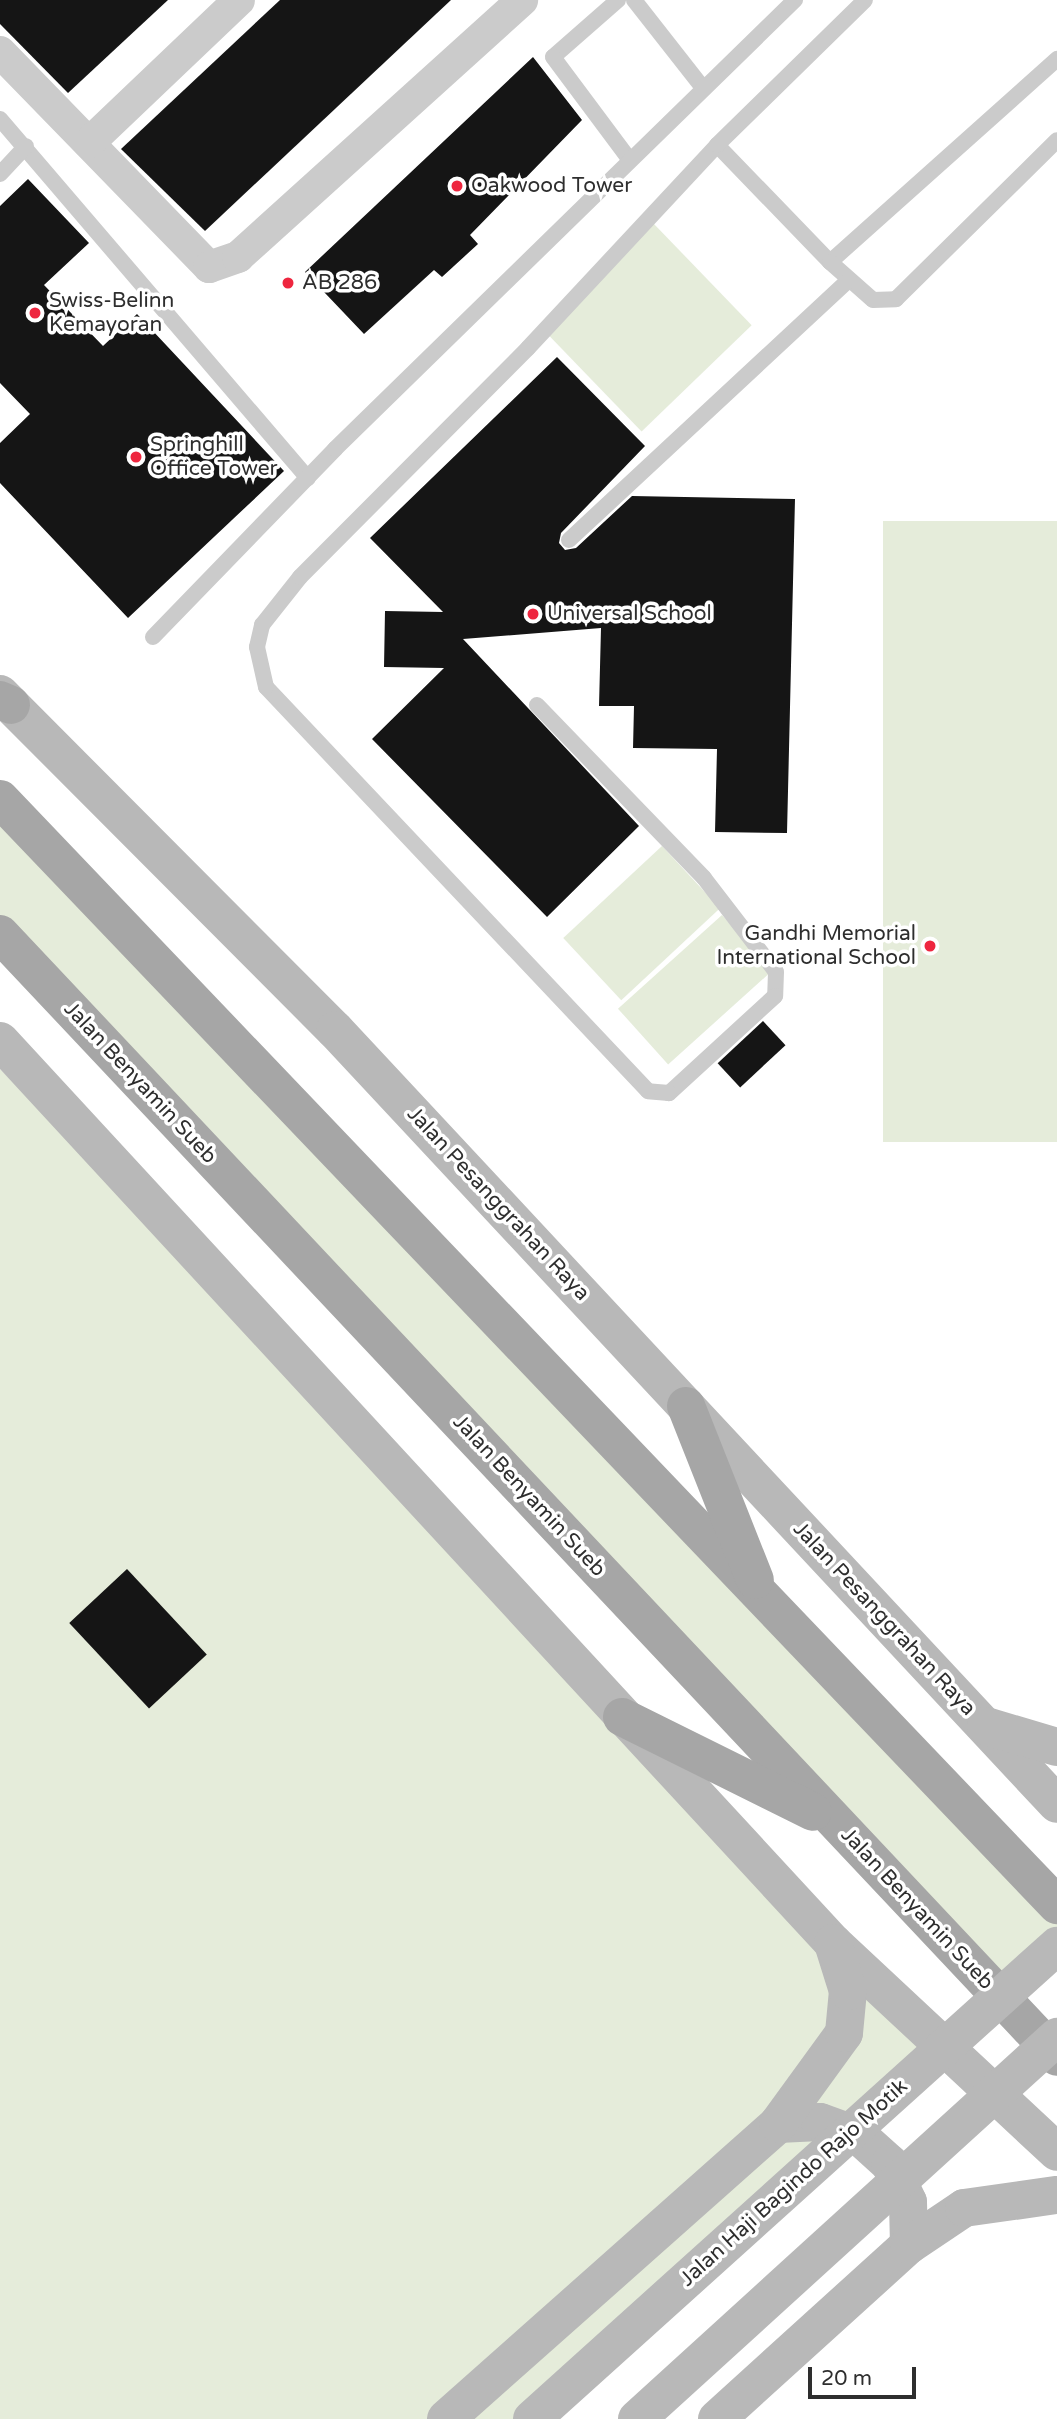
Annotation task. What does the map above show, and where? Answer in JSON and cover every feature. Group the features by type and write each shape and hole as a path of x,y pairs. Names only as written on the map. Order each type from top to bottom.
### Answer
{"main road":[{"name":"Jalan Pesanggrahan Raya","path":"4,700 335,1030 984,1726"},
{"path":"0,799 1057,1905"},
{"name":"Jalan Benyamin Sueb","path":"0,934 1057,2057"},
{"path":"0,1041 622,1717 834,1942 1057,2152"},
{"path":"687,1406 762,1597"},
{"path":"622,1717 837,1824"},
{"path":"984,1726 1057,1747"},
{"path":"984,1726 1057,1804"},
{"path":"446,2419 778,2124 844,2033 848,1991 834,1942"},
{"name":"Jalan Haji Bagindo Rajo Motik","path":"532,2419 1057,1946"},
{"path":"637,2419 1057,2037"},
{"path":"778,2124 820,2122 859,2136 890,2164 908,2202 909,2245"},
{"path":"724,2416 909,2245 964,2208 1057,2195"}],"street":[{"path":"89,143 239,0"},
{"path":"0,52 209,267 238,257 522,0"}],"lane":[{"path":"618,0 553,57 629,159"},
{"path":"634,0 703,88"},
{"path":"153,637 629,159 795,0"},
{"path":"537,705 704,878 776,972 775,996 669,1093 648,1091 267,687 257,647 262,625 300,577 519,358 717,145 865,0"},
{"path":"830,262 1057,59"},
{"path":"0,119 309,478"},
{"path":"717,145 830,262 873,300 896,299 1057,140"},
{"path":"0,174 26,146"},
{"path":"569,540 849,280"}],"green space":[{"path":"653,223 752,325 642,431 543,329"},
{"path":"883,521 1057,521 1057,1142 883,1142"},
{"path":"0,804 1057,1907 1057,1946 999,1998 0,935"},
{"path":"662,846 720,908 621,1000 563,938"},
{"path":"722,915 772,971 668,1064 618,1009"},
{"path":"0,1069 946,2046 532,2419 0,2419"}],"building":[{"path":"0,0 168,0 68,93 0,24"},
{"path":"280,0 451,0 205,231 121,149"},
{"name":"Oakwood Tower","path":"533,57 582,120 470,235 478,244 442,277 434,270 364,334 305,272"},
{"name":"Springhill Office Tower","path":"28,179 89,243 44,285 103,346 137,314 284,471 128,618 0,483 0,443 30,414 0,383 0,206"},
{"path":"557,357 645,446 561,533 559,543 565,550 576,548 632,496 795,499 787,833 715,832 717,749 633,748 634,706 599,706 601,628 463,639 639,826 547,917 372,739 444,668 384,667 385,611 443,612 370,538"},
{"path":"763,1021 786,1045 740,1087 718,1063"},
{"path":"127,1569 207,1655 149,1708 69,1623"}],"place":[{"name":"Oakwood Tower","path":"457,186"},
{"name":"AB 286","path":"288,283"},
{"name":"Swiss-Belinn Kemayoran","path":"35,313"},
{"name":"Springhill Office Tower","path":"136,457"},
{"name":"Universal School","path":"533,614"},
{"name":"Gandhi Memorial International School","path":"930,946"}]}
